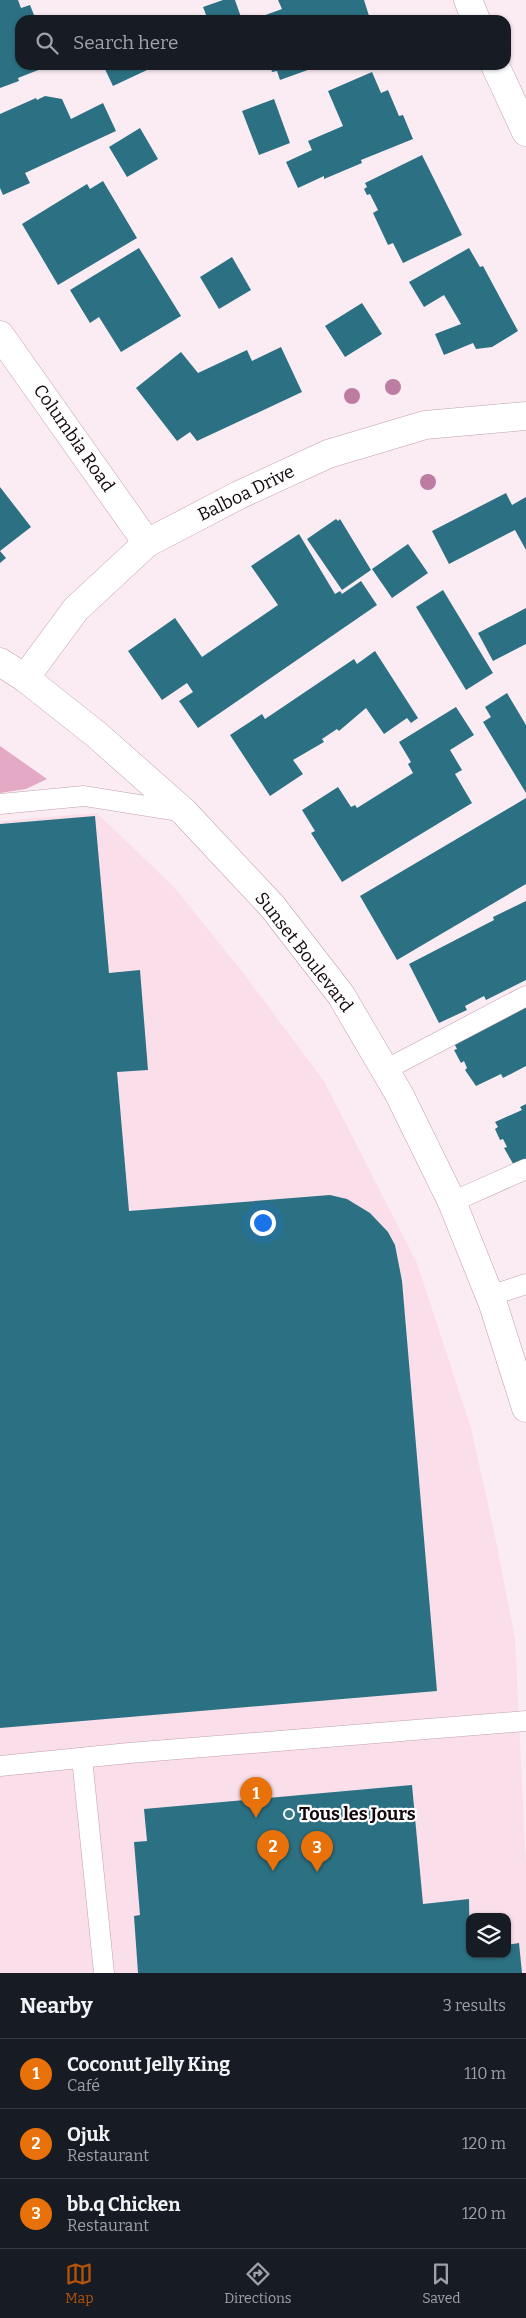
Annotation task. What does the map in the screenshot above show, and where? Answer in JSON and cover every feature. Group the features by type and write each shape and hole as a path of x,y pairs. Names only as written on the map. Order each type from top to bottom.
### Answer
{"main road":[{"path":"468,0 474,15"},
{"path":"498,70 526,132"},
{"name":"Columbia Road","path":"0,334 147,543"},
{"name":"Balboa Drive","path":"25,678 48,643 76,609 147,543 238,495 328,454 425,425 526,416"},
{"name":"Sunset Boulevard","path":"0,662 25,678 97,735 184,812 272,906 335,988 385,1070 452,1202 521,1374 526,1408"}],"lane":[{"path":"0,804 84,796 184,812"},
{"path":"385,1070 526,996"},
{"path":"452,1202 526,1169"},
{"path":"490,1296 526,1284"},
{"path":"0,1766 129,1753 526,1721"},
{"path":"82,1758 104,1973"}],"shaded area":[{"path":"0,746 47,779 26,789 0,793"},
{"path":"97,813 174,887 245,975 324,1081 417,1263 471,1428 515,1638 526,1865 526,1973 0,1973 0,821"}],"building":[{"path":"0,0 18,0 21,8 30,5 34,15 15,15 15,70 38,70 18,78 19,81 0,88"},
{"path":"223,0 235,0 240,15 206,15 203,7"},
{"path":"278,0 364,0 369,15 265,15 282,9"},
{"path":"105,70 147,70 113,86"},
{"path":"271,70 308,70 280,80 277,71 272,72"},
{"path":"372,72 381,93 388,90 399,116 403,115 413,139 361,160 362,163 324,179 324,176 298,188 286,162 312,150 308,141 343,126 328,91"},
{"path":"45,96 62,99 71,119 103,103 116,131 25,173 30,183 3,195 0,188 0,114"},
{"path":"274,99 290,143 259,155 242,111"},
{"path":"140,128 158,159 127,177 109,147"},
{"path":"422,155 462,235 403,263 393,243 388,245 373,213 378,210 370,194 367,195 364,189 367,187 365,183"},
{"path":"103,181 137,238 58,285 22,224 87,184 90,189"},
{"path":"139,248 181,316 121,352 99,317 90,323 70,290"},
{"path":"469,248 480,267 483,266 518,331 492,347 476,349 473,343 444,355 435,334 461,324 444,295 424,307 409,282"},
{"path":"232,257 251,290 219,309 200,277"},
{"path":"362,303 382,334 345,357 325,326"},
{"path":"281,347 302,392 197,441 190,432 177,441 136,388 181,352 198,373 247,350 252,361"},
{"path":"0,487 31,527 0,551"},
{"path":"506,493 512,505 526,497 526,550 515,530 449,564 432,531"},
{"path":"336,519 338,521 340,519 371,570 342,590 307,539"},
{"path":"299,534 335,594 340,591 342,594 361,581 377,605 198,728 179,701 193,692 187,683 162,700 128,651 175,618 202,657 278,605 251,566"},
{"path":"408,544 428,573 392,598 372,569"},
{"path":"0,551 6,558 0,563"},
{"path":"443,590 493,673 466,690 416,607"},
{"path":"526,608 526,644 493,661 478,633"},
{"path":"375,651 418,718 411,723 407,718 384,734 366,708 339,731 337,729 322,739 324,742 293,760 303,774 270,796 230,735 262,714 265,719 354,659 357,664"},
{"path":"507,693 526,725 526,793 483,722 491,717 485,707"},
{"path":"456,707 474,735 450,750 462,770 455,774 472,803 342,882 311,833 315,831 302,810 338,787 351,807 355,805 357,808 413,773 408,764 411,762 399,742"},
{"path":"526,798 526,884 397,960 360,896"},
{"path":"95,816 109,973 140,970 148,1070 117,1072 129,1211 330,1195 347,1199 370,1213 388,1232 395,1245 402,1281 437,1691 0,1728 0,824"},
{"path":"526,901 526,980 486,1000 484,996 465,1006 467,1010 439,1023 409,964 494,920 493,917"},
{"path":"526,1007 526,1066 503,1078 501,1074 476,1086 465,1070 467,1068 464,1061 461,1063 454,1050 457,1049 454,1043"},
{"path":"526,1104 526,1162 515,1167 504,1148 507,1147 503,1139 500,1140 495,1129 498,1127 495,1122 522,1110 520,1107"},
{"path":"412,1785 423,1904 469,1899 469,1913 466,1913 466,1958 511,1958 511,1944 519,1943 522,1973 138,1973 134,1916 140,1915 134,1842 147,1841 144,1809"}],"place":[{"name":"Tous les Jours","path":"289,1814"},
{"name":"Coconut Jelly King","path":"256,1818"},
{"name":"Ojuk","path":"273,1871"},
{"name":"bb.q Chicken","path":"317,1872"}]}
